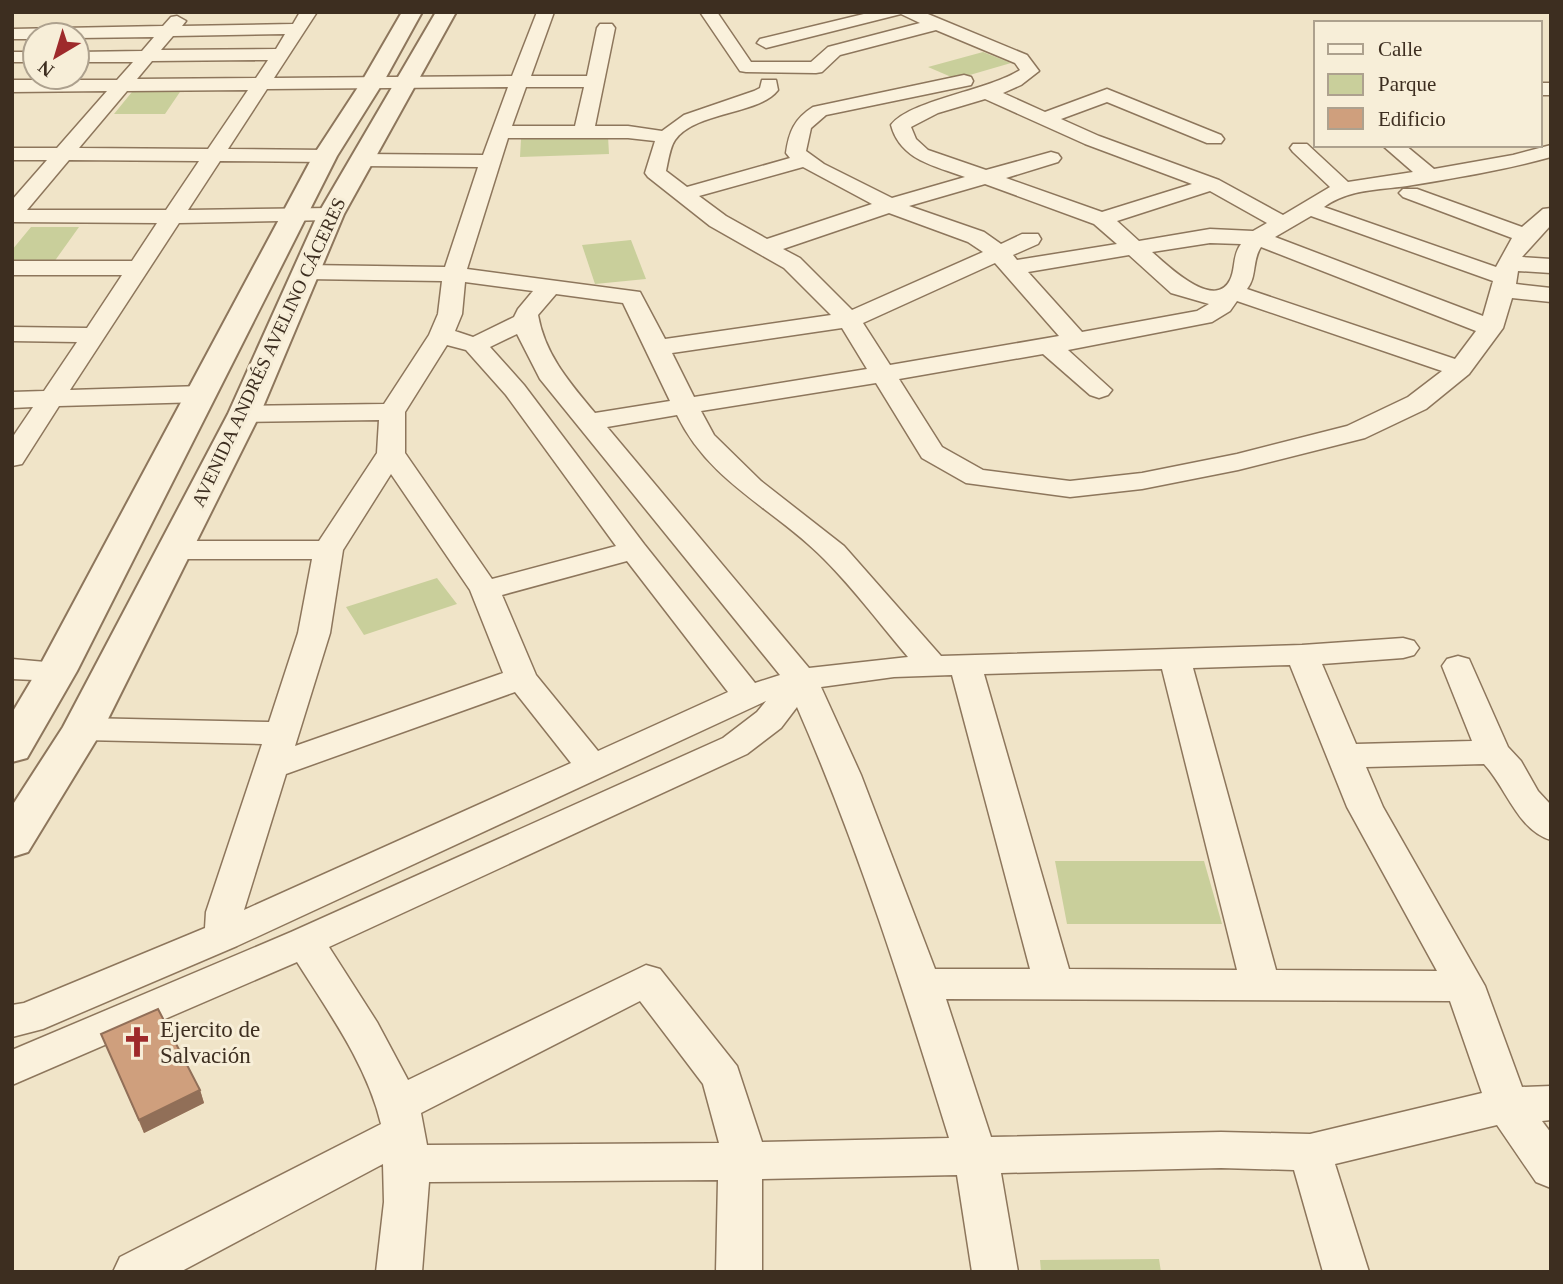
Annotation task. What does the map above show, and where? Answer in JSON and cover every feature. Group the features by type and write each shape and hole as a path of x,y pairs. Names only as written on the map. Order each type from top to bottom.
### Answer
{"street":[{"path":"12,215 184,12"},
{"name":"AVENIDA ANDRÉS AVELINO CÁCERES","path":"12,748 57,671 325,156 373,81 412,12"},
{"name":"AVENIDA ANDRÉS AVELINO CÁCERES","path":"12,841 83,729 244,414 331,214 446,12"},
{"path":"223,936 225,912 314,633 328,550 391,453 392,412 441,335 450,314 454,274 500,132 546,12"},
{"path":"755,38 826,29 894,12"},
{"path":"908,12 1021,59 1029,66 1030,71 1017,81 989,94 912,116 901,125 911,148 921,154 1102,219 1179,288 1213,298 1231,292 1460,369"},
{"path":"709,15 755,38 817,76"},
{"path":"709,15 746,67 817,76"},
{"path":"803,18 826,29"},
{"path":"13,35 30,20"},
{"path":"13,35 169,32 304,21"},
{"path":"12,458 304,21"},
{"path":"735,83 769,84 817,76 834,51 937,24"},
{"path":"584,131 606,28"},
{"path":"91,57 282,54"},
{"path":"1029,66 820,111 805,119 799,131 796,153 891,205 976,237 1007,260 1076,341"},
{"path":"12,86 596,81"},
{"path":"769,84 769,90 761,95 691,119 666,137 655,173 681,195 792,263 849,320 932,452 976,477 1070,489 1142,481 1238,462 1356,432 1417,403 1460,369 1491,328 1515,249 1551,214"},
{"path":"989,94 1123,151 1212,184 1284,223"},
{"path":"1044,119 1107,95 1214,139 1123,151"},
{"path":"500,132 584,131 666,137"},
{"path":"1394,147 1430,176"},
{"path":"1481,147 1515,161"},
{"path":"1300,148 1343,188"},
{"path":"589,422 1049,346 1204,317 1222,306 1241,282 1246,253 1257,238 1330,193 1343,188 1515,161 1551,151"},
{"path":"12,154 325,156"},
{"path":"763,247 891,205 1051,158"},
{"path":"361,160 490,161"},
{"path":"681,195 806,160"},
{"path":"1102,219 1212,184"},
{"path":"1410,193 1527,236"},
{"path":"1307,208 1551,295"},
{"path":"12,215 175,217 331,214"},
{"path":"657,348 849,320 1007,260 1135,247 1210,236 1257,238 1491,328"},
{"path":"1007,260 1030,239"},
{"path":"1506,277 1551,267"},
{"path":"12,268 140,268"},
{"path":"306,272 454,274 632,297 702,439 751,487 834,552 949,666 1054,985"},
{"path":"551,285 526,314 529,334 549,374 801,679 844,775 921,984 976,1156 995,1272"},
{"path":"475,345 527,320"},
{"path":"12,334 96,335"},
{"path":"441,335 475,345 515,390 634,550 748,696"},
{"path":"1049,346 1099,390"},
{"path":"12,400 202,394"},
{"path":"244,414 392,412"},
{"path":"391,453 485,590 520,678 593,768"},
{"path":"175,550 328,550"},
{"path":"485,590 634,550"},
{"path":"12,1021 29,1018 223,936 748,696 801,679 894,667 1302,655 1403,648"},
{"path":"1302,655 1365,807 1465,986 1507,1105 1551,1169"},
{"path":"1174,659 1260,985"},
{"path":"1458,666 1493,752 1551,828"},
{"path":"12,670 57,671"},
{"path":"271,767 520,678"},
{"path":"12,1068 305,942 735,746 769,719 801,679"},
{"path":"83,729 282,733"},
{"path":"1345,756 1493,752"},
{"path":"305,942 380,1064 401,1134 407,1214 400,1272"},
{"path":"136,1272 401,1134 646,980 723,1078 741,1143 739,1272"},
{"path":"921,984 1465,986"},
{"path":"401,1134 741,1161 1221,1150 1310,1152 1507,1105 1551,1103"},
{"path":"1310,1152 1346,1272"}],"green space":[{"path":"983,52 1011,63 956,79 928,67"},
{"path":"184,86 165,114 114,114 136,87"},
{"path":"608,136 609,154 520,157 521,139"},
{"path":"31,227 79,227 54,262 12,262 12,250"},
{"path":"631,240 646,279 595,284 582,245"},
{"path":"437,578 457,604 364,635 346,607"},
{"path":"1055,861 1204,861 1222,924 1067,924"},
{"path":"1159,1259 1161,1272 1041,1272 1040,1260"}],"building":[{"path":"158,1009 200,1090 139,1120 101,1034"}],"place":[{"name":"Ejercito de Salvación","path":"137,1042"}]}
